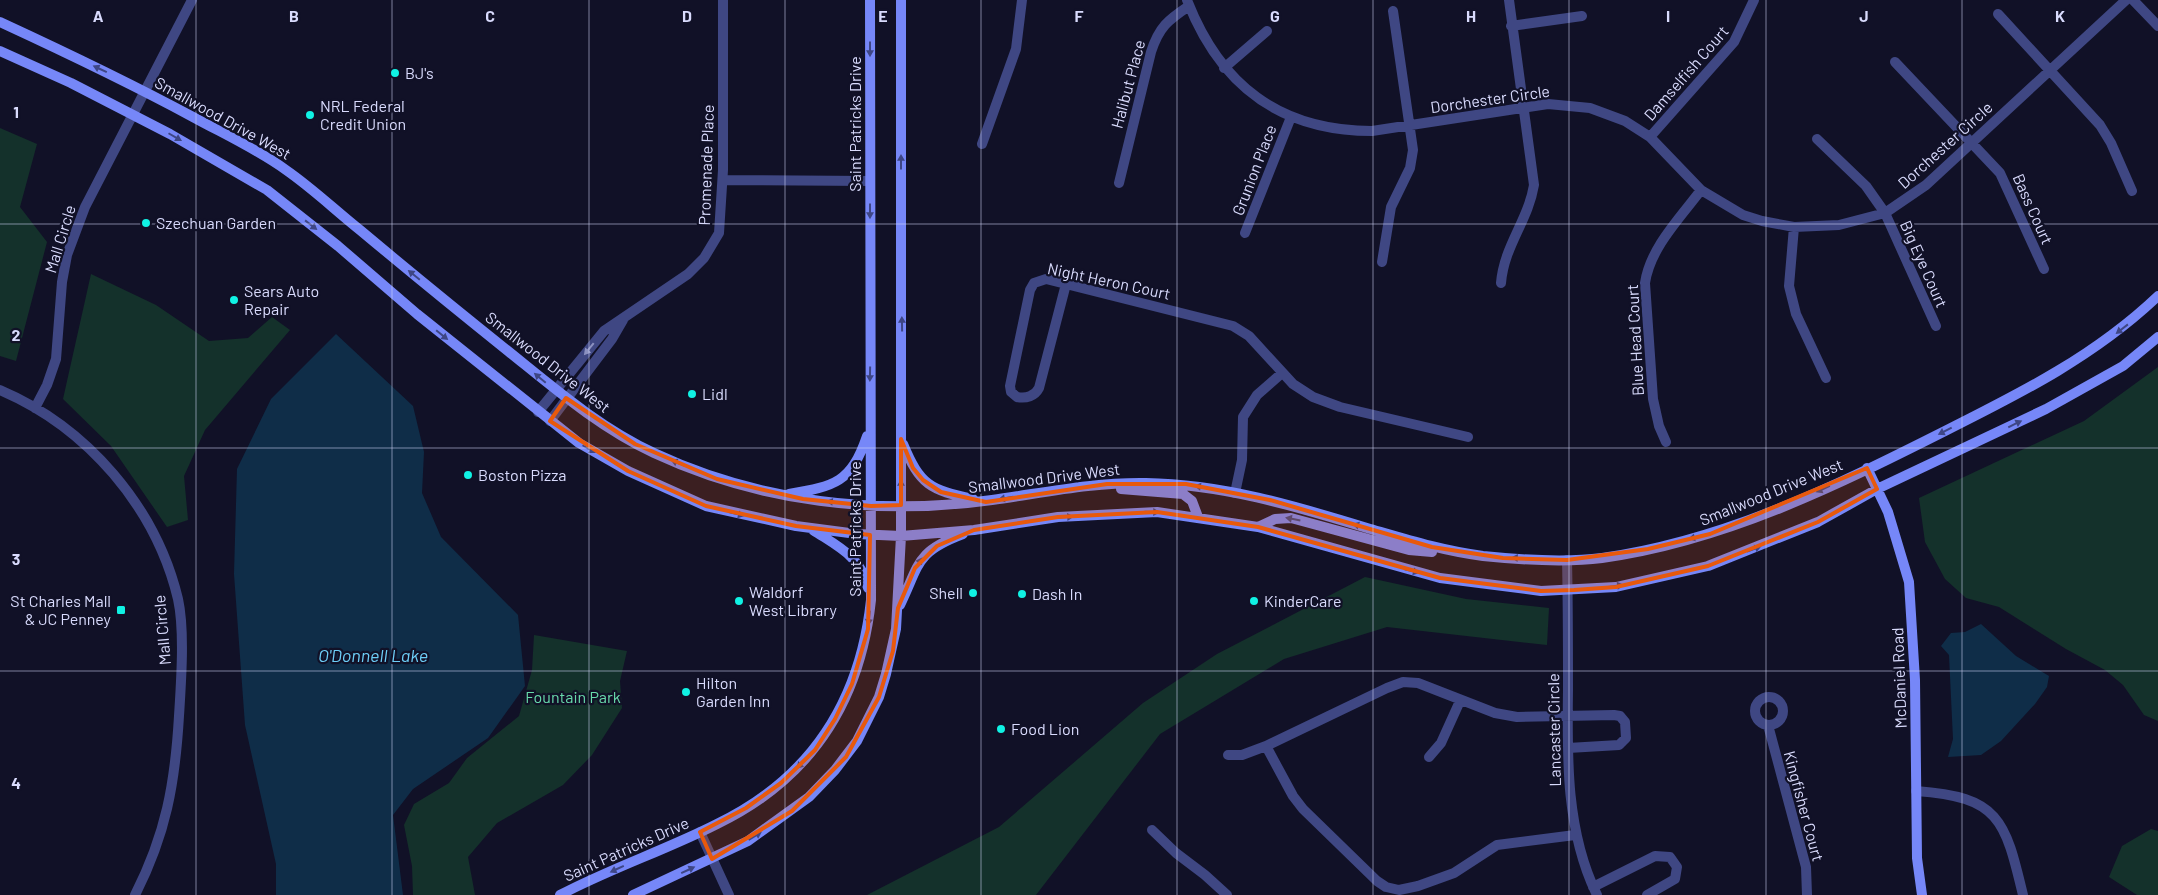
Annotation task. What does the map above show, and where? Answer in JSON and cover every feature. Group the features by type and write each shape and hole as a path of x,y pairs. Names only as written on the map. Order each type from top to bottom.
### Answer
{"main road":[{"name":"Saint Patricks Drive","path":"560,895 700,832 746,808 781,783 815,750 835,719 852,684 868,629 871,600 869,431 870,0"},
{"path":"633,895 748,841 792,811 824,783 846,757 867,724 879,697 892,651 898,608 901,505 901,0"},
{"name":"Smallwood Drive West","path":"0,22 144,91 284,168 556,391 608,427 655,453 717,479 781,495 871,506 986,502 1048,491 1145,483 1186,484 1298,508 1432,547 1478,555 1567,560 1599,558 1710,534 1778,508 1867,468 2046,379 2120,330 2158,296"},
{"path":"0,51 28,62 132,114 267,190 338,246 417,314 579,443 613,462 706,506 759,519 810,528 870,535 900,536 974,530 1058,517 1157,512 1258,527 1440,578 1541,591 1616,587 1708,566 1818,522 1877,489 2054,404 2122,366 2158,337"},
{"path":"781,495 820,489 844,477 857,462 869,431"},
{"path":"901,439 913,468 923,480 941,492 986,502"},
{"name":"McDaniel Road","path":"1867,468 1888,512 1909,582 1915,680 1917,858 1922,895"},
{"path":"1086,488 1183,494 1192,501 1198,517"},
{"path":"1258,527 1275,519 1291,518 1409,550 1478,555"},
{"path":"810,528 851,554 865,578 871,600"},
{"path":"898,608 910,577 923,557 943,542 974,530"}],"street":[{"name":"Mall Circle","path":"35,408 47,385 56,360 62,282 74,234 85,206 192,0"},
{"name":"Promenade Place","path":"538,412 604,331 688,274 710,250 719,233 723,180 723,0"},
{"path":"982,144 1016,49 1022,0"},
{"path":"1501,283 1505,258 1528,210 1534,185 1522,108 1509,0"},
{"name":"Damselfish Court","path":"1650,137 1734,42 1744,25 1754,0"},
{"name":"Dorchester Circle","path":"1188,3 1208,47 1224,68 1257,97 1290,118 1347,130 1372,131 1558,104 1590,108 1626,121 1650,137 1701,190 1744,214 1762,221 1794,227 1839,225 1885,213 1926,186 2126,0"},
{"path":"2133,0 2158,26"},
{"name":"Halibut Place","path":"1119,183 1151,52 1158,33 1166,22 1188,3"},
{"path":"1382,262 1391,207 1412,158 1410,125 1393,11"},
{"path":"1998,14 2100,125 2132,191"},
{"path":"1511,26 1582,16"},
{"path":"1224,68 1267,31"},
{"name":"Bass Court","path":"1895,62 2003,178 2044,269"},
{"name":"Grunion Place","path":"1246,232 1290,118"},
{"name":"Big Eye Court","path":"1817,139 1866,186 1885,213 1936,326"},
{"path":"723,180 870,181"},
{"name":"Blue Head Court","path":"1666,442 1657,419 1653,399 1645,283 1648,268 1655,253 1701,190"},
{"path":"1794,227 1789,286 1796,314 1826,378"},
{"name":"Night Heron Court","path":"1066,284 1039,388 1030,397 1021,398 1013,395 1010,386 1031,285 1043,279 1066,284 1233,326 1249,336 1282,373 1303,391 1325,402 1468,436"},
{"name":"Promenade Place","path":"550,421 612,339 625,317"},
{"path":"1235,493 1242,460 1242,417 1257,394 1282,373"},
{"name":"Mall Circle","path":"0,390 35,408 76,436 113,473 129,494 160,548 178,601 181,688 174,771 168,812 154,853 134,895"},
{"name":"Lancaster Circle","path":"1567,560 1568,748 1576,835 1595,891"},
{"path":"1228,755 1242,755 1266,746 1396,684 1418,684 1495,713 1517,717 1614,715 1624,719 1627,732 1626,738 1619,745 1568,748"},
{"path":"1429,758 1441,744 1460,701"},
{"name":"Kingfisher Court","path":"1768,725 1804,860 1807,895"},
{"path":"1266,746 1293,796 1303,809 1377,881 1392,889 1404,890 1454,873 1497,845 1576,835"},
{"path":"1916,791 1961,796 1983,807 1995,818 2008,841 2023,895"},
{"path":"1152,830 1176,853 1227,895"},
{"path":"700,832 729,895"},
{"path":"1595,891 1656,856 1670,857 1677,867 1675,878 1648,895"}],"highlighted area":[{"path":"566,398 635,444 717,479 803,499 871,506 901,505 901,439 913,468 923,480 941,492 986,502 1107,484 1186,484 1270,500 1432,547 1503,558 1567,560 1648,549 1710,534 1867,468 1877,489 1818,522 1708,566 1616,587 1574,590 1541,591 1440,578 1258,527 1157,512 1058,517 974,530 937,546 915,568 898,608 893,651 879,697 846,757 792,811 712,859 700,832 746,808 781,783 815,750 835,719 852,684 868,629 870,535 796,526 706,506 628,471 550,421"}],"green space":[{"path":"0,128 37,144 20,207 47,242 16,361 0,356"},
{"path":"91,274 156,305 209,341 248,338 272,317 290,330 205,430 184,476 188,520 167,527 111,446 63,399"},
{"path":"2158,367 2158,721 2144,715 2123,685 2105,670 2066,649 1999,607 1966,598 1945,579 1925,542 1919,498 2084,421"},
{"path":"1365,577 1466,599 1549,608 1547,645 1387,627 1284,659 1160,734 1036,895 867,895 999,827 1143,703 1217,654"},
{"name":"Fountain Park","path":"534,635 627,651 620,681 622,708 592,755 563,785 497,823 468,857 475,895 413,895 412,866 404,825 414,804 449,783 467,758 519,716 532,670"},
{"path":"2151,829 2158,831 2158,895 2137,895 2109,877 2122,846"}],"water":[{"name":"O'Donnell Lake","path":"336,334 413,406 424,452 422,493 441,537 518,615 525,686 488,738 413,789 393,815 403,895 276,895 276,864 245,725 234,574 237,469 271,399"},
{"path":"1981,624 2016,656 2049,676 2047,687 2035,704 2001,741 1981,755 1948,757 1953,739 1949,655 1941,646 1951,633 1965,632"}],"place":[{"name":"BJ's","path":"395,73"},
{"name":"NRL Federal Credit Union","path":"310,115"},
{"name":"Szechuan Garden","path":"146,223"},
{"name":"Sears Auto Repair","path":"234,300"},
{"name":"Lidl","path":"692,394"},
{"name":"Boston Pizza","path":"468,475"},
{"name":"Shell","path":"973,593"},
{"name":"Dash In","path":"1022,594"},
{"name":"Waldorf West Library","path":"739,601"},
{"name":"KinderCare","path":"1254,601"},
{"name":"St Charles Mall & JC Penney","path":"121,610"},
{"name":"Hilton Garden Inn","path":"686,692"},
{"name":"Food Lion","path":"1001,729"}]}
